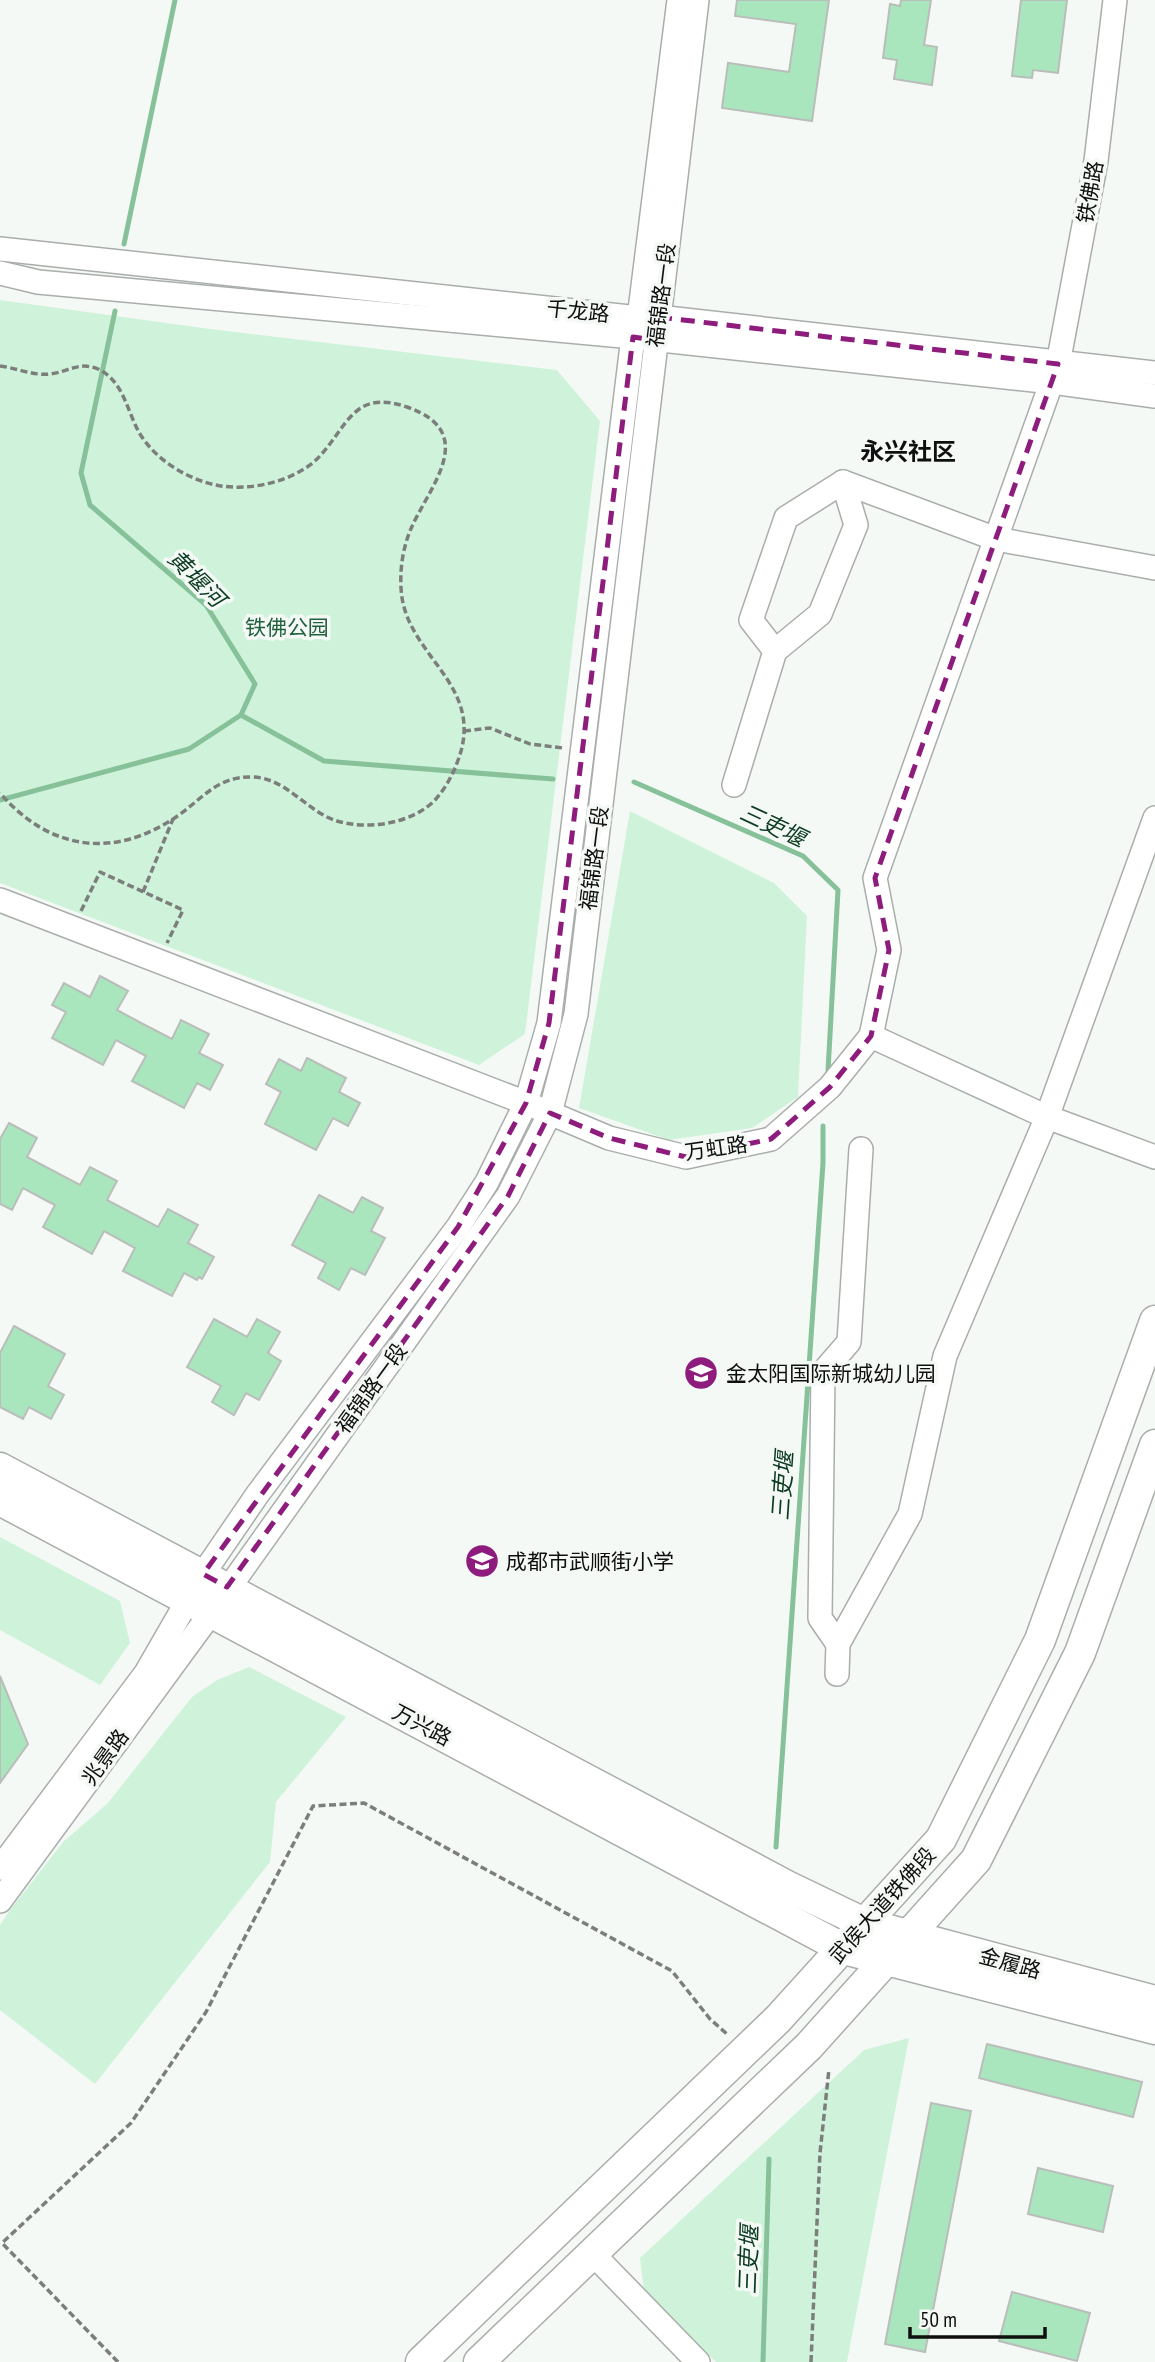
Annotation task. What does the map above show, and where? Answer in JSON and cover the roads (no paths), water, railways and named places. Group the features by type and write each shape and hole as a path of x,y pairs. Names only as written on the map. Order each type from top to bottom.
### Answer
{"main road":[{"name":"武侯大道铁佛段","path":"421,2362 746,2050 844,1949 941,1839 1040,1640 1155,1321"},
{"name":"武侯大道铁佛段","path":"479,2362 809,2046 976,1860 1080,1653 1155,1445"},
{"name":"金履路","path":"0,1468 787,1886 866,1924 1155,2001"},
{"name":"万兴路","path":"0,1500 844,1949 887,1958"},
{"name":"金履路","path":"887,1958 1155,2029"}],"street":[{"name":"福锦路一段","path":"215,1581 508,1196 550,1113 576,1014 679,0"},
{"name":"福锦路一段","path":"200,1607 257,1495 458,1227 487,1182 526,1103 549,1023 582,751 697,0"},
{"name":"铁佛路","path":"871,1036 890,950 875,878 1055,373 1096,161 1115,0"},
{"name":"千龙路","path":"0,249 646,328 1055,373 1155,373"},
{"name":"千龙路","path":"0,273 38,282 646,328"},
{"name":"千龙路","path":"1055,373 1155,396"},
{"path":"844,482 996,538 1155,568"},
{"path":"775,651 751,620 786,518 844,482"},
{"path":"734,785 775,651 820,614 856,525 844,482"},
{"path":"837,1674 838,1644 910,1514 944,1356 1047,1117 1155,818"},
{"name":"万虹路","path":"0,900 526,1103 609,1138 686,1157 772,1139 830,1087 871,1036"},
{"path":"871,1036 1047,1117 1155,1157"},
{"path":"838,1644 820,1618 823,1372 849,1342 861,1149"},
{"name":"兆景路","path":"0,1868 146,1673 200,1607"},
{"name":"兆景路","path":"0,1901 200,1607"},
{"path":"592,2253 698,2362"}],"waterway":[{"name":"黄堰河","path":"124,244 175,0"},
{"name":"黄堰河","path":"0,800 189,749 241,715 255,684 206,605 90,505 81,473 115,311"},
{"name":"三吏堰","path":"241,715 324,761 553,779"},
{"name":"三吏堰","path":"634,782 803,856 838,890 828,1071"},
{"name":"三吏堰","path":"776,1847 823,1163 823,1126"},
{"name":"三吏堰","path":"763,2362 769,2159"}],"place":[{"name":"金太阳国际新城幼儿园","path":"701,1373"},
{"name":"成都市武顺街小学","path":"482,1561"}],"district":[{"name":"永兴社区","path":"908,451"}],"park label":[{"name":"铁佛公园","path":"287,627"}]}
